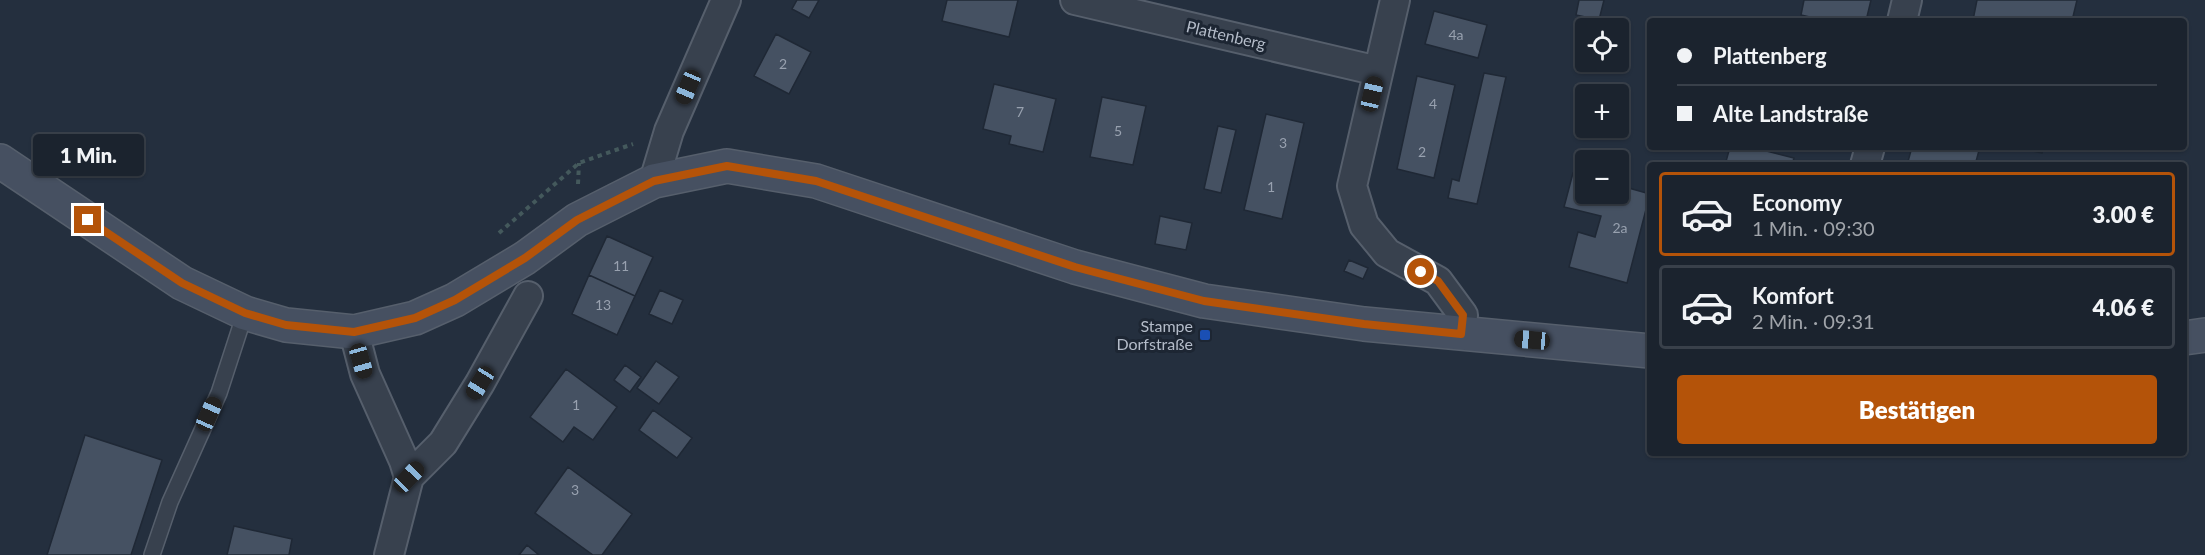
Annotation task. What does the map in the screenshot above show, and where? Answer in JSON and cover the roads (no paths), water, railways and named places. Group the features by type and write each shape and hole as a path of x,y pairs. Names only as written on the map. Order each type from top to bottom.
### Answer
{"main road":[{"path":"0,161 182,283 245,313 286,325 354,332 415,318 455,300 525,258 577,220 654,181 727,166 816,181 1075,267 1204,301 1364,324 1647,351"},
{"path":"2187,338 2205,335"}],"street":[{"path":"654,181 669,131 726,0"},
{"name":"Plattenberg","path":"1075,0 1378,71"},
{"path":"1395,0 1352,186 1364,225 1387,253 1438,281 1463,315 1461,334"},
{"path":"1903,18 1907,0"},
{"path":"409,477 442,443 480,383 528,296"},
{"path":"354,332 365,374 405,461 409,477 389,555"}],"lane":[{"path":"152,555 170,502 219,393 245,313"}],"place":[{"name":"Stampe Dorfstraße","path":"1205,335"}]}
